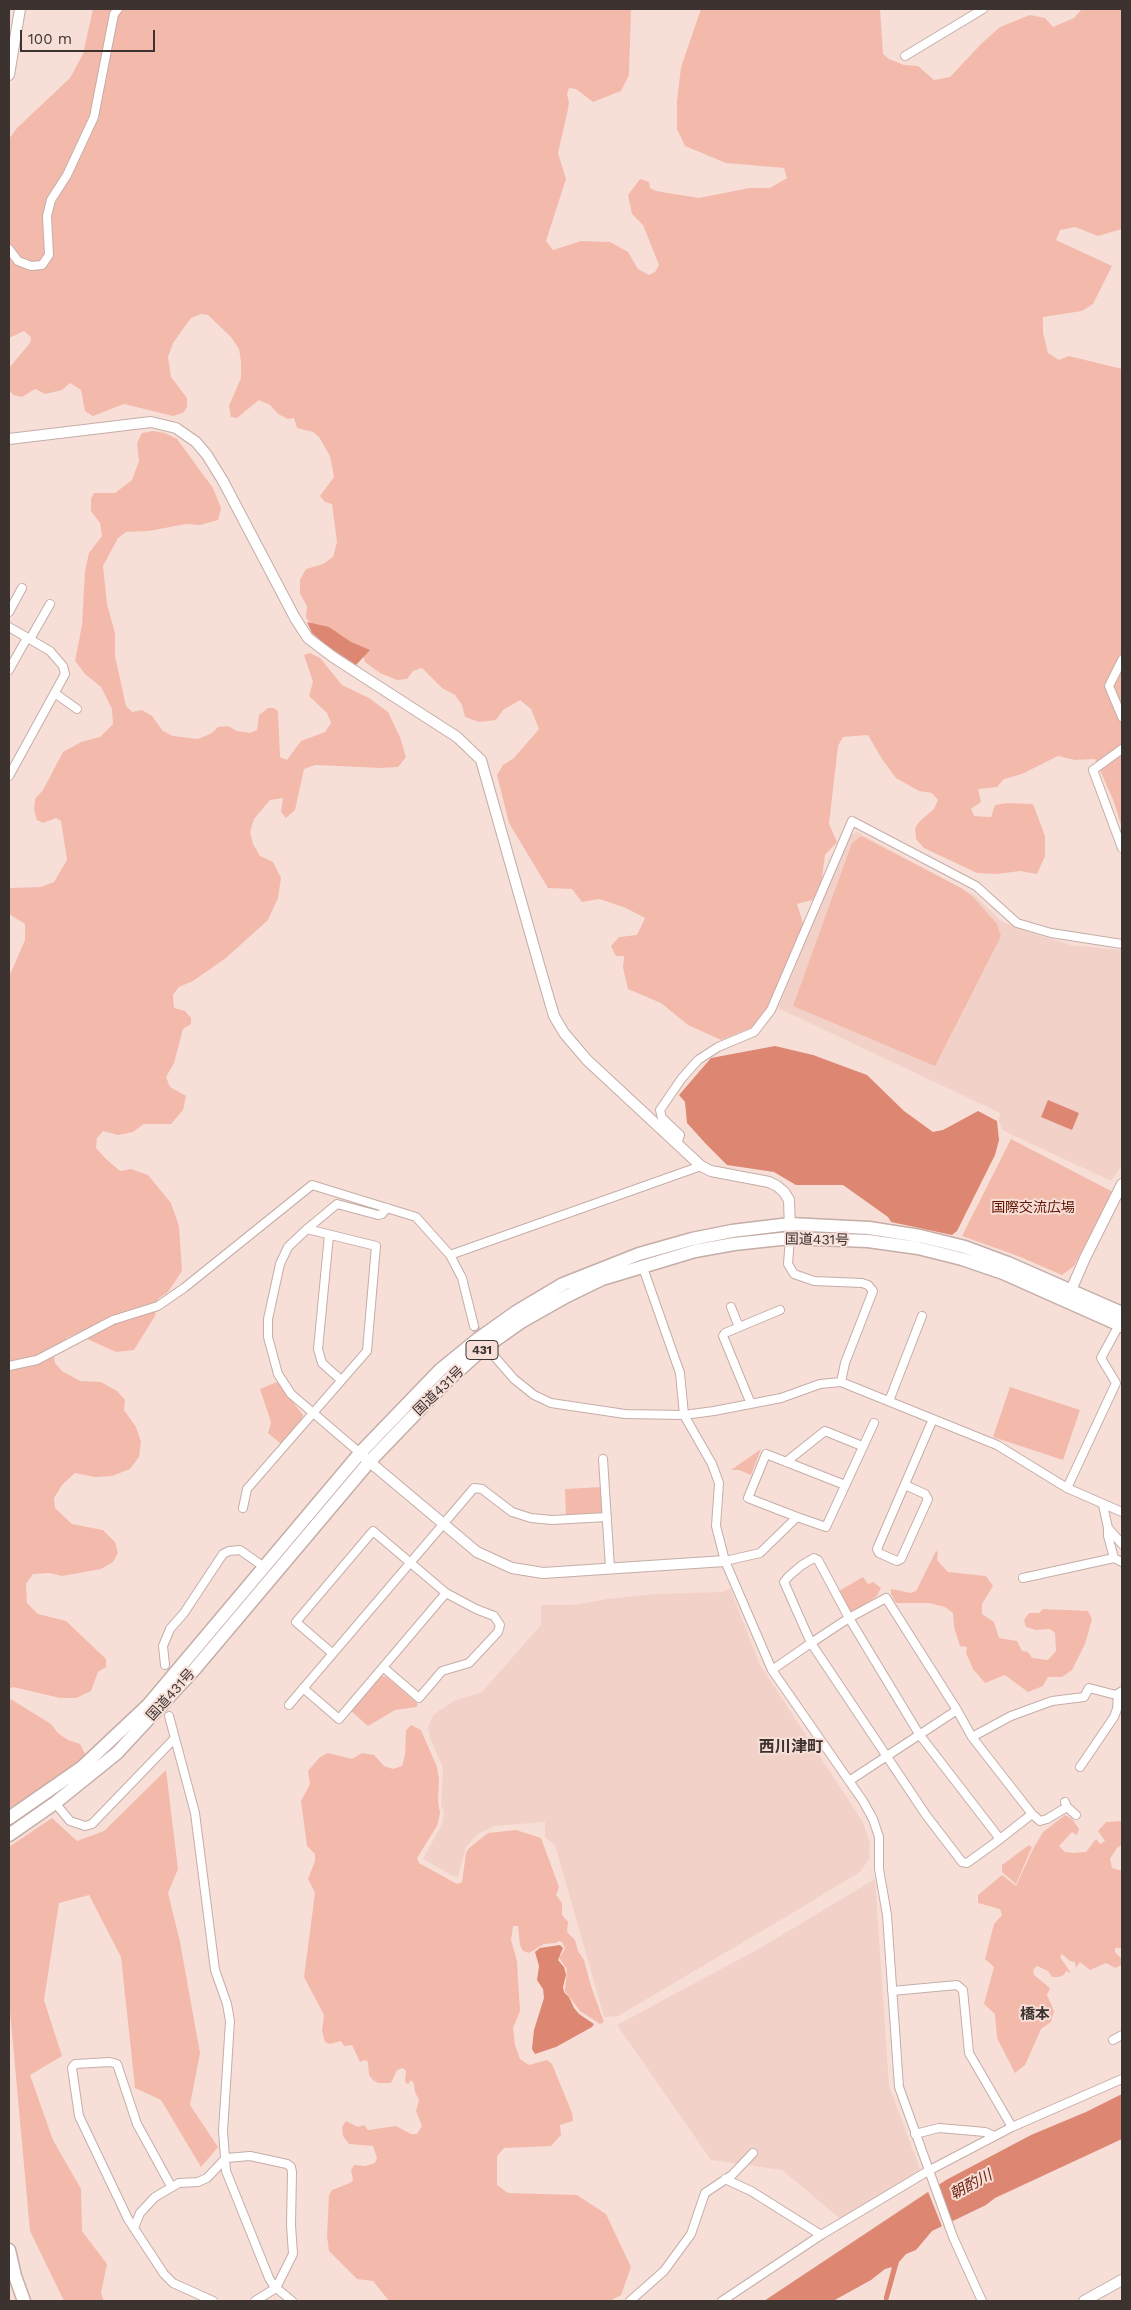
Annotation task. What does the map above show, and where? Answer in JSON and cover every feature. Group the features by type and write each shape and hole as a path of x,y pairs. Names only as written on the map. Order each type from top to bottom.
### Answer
{"main road":[{"name":"国道431号","path":"9,1818 81,1768 135,1717 185,1662 360,1453 409,1399 447,1363 516,1312 564,1284 639,1254 692,1239 732,1231 790,1224 869,1228 920,1236 991,1256 1121,1321"},
{"name":"国道431号","path":"9,1834 56,1803 117,1753 194,1670 370,1462 448,1381 492,1342 521,1322 567,1296 602,1279 642,1265 695,1251 790,1238 868,1241 918,1248 962,1259 1069,1295"},
{"path":"9,2250 15,2276 24,2301"}],"street":[{"path":"9,75 20,9"},
{"path":"9,249 18,261 31,266 42,265 49,255 47,216 51,200 67,175 94,117 114,14 118,9"},
{"path":"904,56 983,9"},
{"path":"9,439 151,422 176,428 196,442 207,455 308,638 333,657 457,737 481,760 554,1016 564,1033 576,1048 702,1166 711,1171 769,1182 784,1192 789,1200 790,1238 788,1264 794,1274 814,1281 862,1283 868,1285 873,1291 845,1363 841,1382"},
{"path":"9,612 22,588"},
{"path":"9,670 50,604"},
{"path":"9,627 50,651 63,666 64,678 9,776"},
{"path":"1122,660 1109,686 1122,717"},
{"path":"56,694 77,709"},
{"path":"1122,749 1093,770 1122,848"},
{"path":"677,1144 680,1136 662,1118 660,1110 682,1078 698,1060 718,1047 754,1032 771,1010 852,821 976,886 998,908 1017,923 1051,933 1122,944"},
{"path":"450,1255 702,1166"},
{"path":"9,1366 38,1360 114,1320 158,1306 184,1288 312,1184 416,1217 450,1255 462,1278 474,1326"},
{"path":"1069,1295 1122,1184"},
{"path":"387,1208 378,1215 337,1204 288,1247 280,1264 268,1319 268,1328 278,1374 291,1394 313,1414 477,1552 512,1568 543,1573 725,1561 760,1553 797,1518"},
{"path":"243,1508 247,1489 367,1351 376,1246 307,1229"},
{"path":"329,1235 318,1349 322,1363 341,1380"},
{"path":"642,1265 680,1373 684,1415 712,1464 719,1483 716,1526 725,1561 772,1670 849,1781 873,1819 879,1837 879,1869 887,1915 899,2088 953,2238 982,2301"},
{"path":"731,1307 739,1327"},
{"path":"751,1404 723,1336 725,1333 780,1310"},
{"path":"890,1401 922,1316"},
{"path":"1066,1488 1116,1383 1101,1358 1121,1321"},
{"path":"494,1356 514,1379 534,1395 551,1403 626,1414 684,1415 780,1398 820,1384 841,1382 997,1445 1066,1488 1122,1512"},
{"path":"905,1485 925,1494 928,1499 902,1559 897,1561 879,1553 877,1549 905,1485 934,1419"},
{"path":"845,1485 766,1454 748,1498 797,1518 826,1527 874,1423"},
{"path":"786,1462 825,1431 862,1446"},
{"path":"603,1459 610,1568"},
{"path":"289,1704 472,1489 476,1487 482,1489 512,1512 531,1518 607,1517"},
{"path":"1103,1504 1114,1558"},
{"path":"1108,1528 1122,1544"},
{"path":"332,1653 296,1622 373,1531 446,1593 494,1616 500,1622 498,1632 469,1663 442,1670 419,1698 384,1668"},
{"path":"165,1666 163,1646 170,1629 184,1613 223,1554 229,1551 240,1550 264,1567"},
{"path":"1000,1839 919,1734 849,1618 818,1560 814,1558 802,1565 789,1576 784,1585 811,1643 886,1757 962,1862 967,1863 1000,1839 1032,1814"},
{"path":"1023,1578 1114,1558 1122,1562"},
{"path":"303,1688 339,1719 446,1593"},
{"path":"772,1670 849,1618 886,1598 972,1737 1032,1814 1040,1821 1047,1820 1066,1804 1076,1815"},
{"path":"972,1737 1012,1716 1052,1701 1084,1698 1089,1688 1120,1693 1114,1716 1080,1768"},
{"path":"849,1781 957,1710"},
{"path":"170,1716 174,1739 195,1813 214,1964 227,2004 230,2021 223,2131 226,2171 269,2278 276,2288 292,2301"},
{"path":"56,1803 70,1821 85,1826 92,1824 174,1739"},
{"path":"892,1991 957,1985 963,1990 969,2053 1012,2127"},
{"path":"1113,2040 1122,2035"},
{"path":"172,2186 137,2124 117,2064 110,2062 75,2064 72,2068 79,2116 134,2228 164,2274 173,2284 212,2301"},
{"path":"722,2301 821,2235 994,2136 1122,2079"},
{"path":"915,2134 939,2128 985,2132 994,2136"},
{"path":"630,2301 664,2271 691,2234 705,2193 725,2180 754,2152"},
{"path":"134,2228 146,2206 172,2186 179,2183 198,2182 207,2178 226,2158 256,2157 277,2161 291,2167 293,2254 276,2288 255,2301"},
{"path":"725,2180 751,2190 821,2235"},
{"path":"1084,2301 1122,2280"}],"shaded area":[{"path":"857,832 974,895 1001,921 1071,945 1122,950 1122,1165 1111,1181 1002,1130 999,1121 1000,1113 778,1008 849,836"},
{"path":"730,1588 760,1665 863,1822 870,1844 869,1859 860,1872 784,1918 618,2016 604,2017 555,1845 545,1837 545,1822 495,1826 478,1834 466,1847 458,1877 423,1859 442,1824 444,1812 441,1806 443,1768 430,1738 428,1727 434,1714 454,1701 482,1692 541,1625 541,1605 573,1605 653,1594 723,1592"},
{"path":"875,1879 889,2086 920,2169 843,2221 782,2170 711,2160 617,2025 762,1947"}],"green space":[{"path":"93,9 631,9 629,75 621,91 593,102 576,89 569,88 567,94 569,103 558,153 566,179 546,241 553,250 581,241 610,242 628,252 638,269 649,275 655,272 659,265 643,225 632,214 628,195 640,179 649,182 650,188 656,191 699,198 749,188 770,188 787,178 784,168 726,163 685,146 677,129 677,101 681,67 701,9 880,9 883,54 889,59 904,65 918,66 934,80 950,77 1000,27 1030,15 1045,18 1053,27 1074,18 1082,9 1122,9 1122,229 1098,236 1075,227 1060,230 1056,240 1112,266 1093,304 1082,311 1043,317 1043,333 1048,353 1059,360 1069,356 1122,369 1122,828 1114,802 1095,759 1075,760 1058,756 1022,774 1004,779 997,787 978,789 981,802 971,809 974,816 991,817 995,805 1008,803 1033,804 1045,836 1045,856 1037,874 1020,871 997,874 977,873 924,848 916,839 915,828 934,809 938,800 932,793 919,791 896,778 868,735 843,737 838,746 829,824 837,842 825,855 821,886 812,900 797,904 804,926 767,1009 753,1027 721,1040 688,1025 661,1003 628,989 623,968 624,956 616,956 611,946 619,937 637,935 645,918 626,908 599,899 582,902 572,889 548,888 509,823 497,775 503,765 514,758 539,729 531,709 520,700 503,710 496,720 479,722 465,717 462,705 455,695 442,688 422,668 413,671 407,679 397,680 380,673 365,662 362,652 316,628 306,618 307,606 300,594 300,580 306,569 323,564 333,557 337,542 332,504 325,502 320,496 334,477 330,456 319,437 313,432 297,428 294,418 288,419 278,414 270,405 259,400 237,418 231,417 229,406 241,378 241,361 239,349 231,337 208,315 201,314 191,318 173,343 168,357 171,377 187,398 187,407 183,413 173,416 124,404 93,416 85,411 81,390 70,383 62,390 45,394 35,389 22,397 13,395 9,389 9,368 30,343 31,337 24,331 9,338 9,139 17,128 70,78 83,54"},
{"path":"153,431 165,433 177,439 213,488 221,508 218,520 200,525 186,524 149,531 126,532 118,538 103,566 107,604 115,633 115,656 126,706 132,712 142,710 152,716 163,731 173,736 198,739 212,733 218,727 228,726 237,731 250,733 257,730 259,715 268,708 274,708 278,711 280,757 287,760 301,741 325,732 331,723 327,713 309,696 313,682 304,655 310,653 320,658 342,685 369,698 388,712 400,737 406,757 398,767 315,765 304,769 295,810 286,818 281,812 283,798 270,800 254,819 250,832 253,844 260,856 273,862 281,878 278,898 268,920 226,958 193,981 179,987 173,995 174,1008 185,1011 191,1018 191,1024 183,1029 174,1063 166,1077 170,1087 186,1096 183,1110 171,1124 144,1124 133,1132 118,1135 103,1131 97,1138 96,1148 106,1159 120,1171 131,1169 148,1175 171,1203 179,1226 182,1271 168,1292 158,1299 155,1316 134,1350 116,1352 76,1334 68,1337 53,1350 55,1363 62,1371 80,1381 101,1382 117,1391 125,1400 124,1410 136,1427 141,1442 139,1457 130,1469 112,1476 95,1477 75,1473 62,1485 54,1498 55,1508 72,1524 103,1530 115,1542 118,1553 113,1562 101,1569 62,1576 49,1573 33,1574 26,1584 27,1603 38,1614 66,1621 106,1659 106,1667 98,1672 91,1691 76,1698 60,1698 13,1687 9,1689 9,977 25,940 25,924 9,914 9,888 41,887 54,882 67,860 61,821 56,818 43,823 37,820 34,810 35,799 43,790 63,752 81,742 100,737 113,724 112,709 101,687 85,674 75,661 82,625 85,571 89,553 102,536 100,523 91,511 91,499 94,493 115,493 132,480 139,461 137,443 142,433"},
{"path":"861,836 961,888 973,897 997,924 1001,936 935,1066 793,1006 852,843"},
{"name":"国際交流広場","path":"1011,1139 1113,1192 1074,1266 1062,1275 1018,1256 962,1236"},
{"path":"277,1382 303,1415 300,1423 281,1444 268,1433 271,1423 260,1389"},
{"path":"1010,1387 1080,1410 1063,1460 993,1437"},
{"path":"761,1449 751,1475 739,1470 731,1470"},
{"path":"601,1487 603,1511 600,1515 566,1517 565,1489"},
{"path":"936,1551 938,1552 937,1560 948,1572 986,1576 993,1586 982,1604 982,1614 994,1622 999,1638 1017,1641 1022,1651 1028,1652 1032,1658 1048,1660 1056,1651 1055,1633 1050,1629 1036,1630 1026,1627 1024,1620 1029,1613 1039,1613 1043,1609 1088,1611 1092,1619 1085,1644 1072,1670 1062,1677 1048,1677 1043,1686 1028,1692 1005,1675 985,1683 973,1669 966,1653 967,1647 960,1646 954,1627 953,1613 945,1607 929,1603 896,1603 891,1594 891,1589 911,1593 916,1591"},
{"path":"863,1577 868,1584 873,1582 881,1588 877,1596 853,1612 850,1611 839,1591"},
{"path":"381,1676 387,1677 418,1704 416,1707 395,1710 368,1726 351,1711"},
{"path":"9,1698 51,1724 58,1733 68,1740 80,1744 85,1754 82,1763 25,1801 9,1808"},
{"path":"411,1725 421,1730 437,1767 439,1779 438,1802 440,1813 437,1826 417,1858 419,1863 457,1884 462,1882 466,1853 469,1848 488,1833 516,1830 541,1838 559,1887 556,1895 562,1903 562,1915 568,1922 567,1932 575,1940 578,1951 584,1960 604,2022 600,2024 580,2011 565,1991 567,1969 559,1958 565,1949 562,1942 544,1944 529,1953 523,1951 520,1945 518,1926 513,1926 511,1940 517,1961 520,2011 513,2028 515,2045 520,2059 529,2065 547,2060 552,2064 572,2113 573,2121 560,2125 561,2135 551,2146 504,2148 497,2156 497,2185 508,2193 577,2195 606,2214 631,2267 621,2295 610,2301 389,2301 373,2281 357,2279 329,2251 327,2236 329,2195 332,2190 353,2180 351,2170 354,2165 365,2166 375,2163 377,2158 373,2146 349,2144 343,2136 342,2127 346,2121 358,2127 364,2125 368,2130 396,2126 411,2134 417,2134 422,2126 416,2111 419,2100 414,2084 411,2080 408,2084 405,2082 406,2071 403,2068 397,2070 391,2083 378,2083 369,2075 368,2062 365,2060 360,2062 352,2045 344,2046 341,2041 330,2044 325,2042 322,2031 324,2015 304,1977 315,1893 308,1879 315,1861 315,1854 307,1846 301,1801 310,1784 308,1771 320,1757 328,1753 352,1759 362,1753 374,1755 384,1766 393,1769 402,1766 405,1755 406,1730"},
{"path":"166,1770 178,1869 168,1893 180,1942 200,2053 190,2105 218,2147 201,2167 161,2100 135,2088 121,1957 89,1895 59,1903 44,2000 62,2056 30,2075 53,2140 81,2189 82,2231 107,2264 101,2293 104,2301 64,2301 30,2231 9,2000 9,1847 52,1818 77,1841 104,1831"},
{"path":"1065,1815 1072,1819 1079,1829 1077,1835 1072,1832 1059,1846 1065,1852 1073,1853 1086,1852 1096,1839 1100,1844 1105,1841 1098,1831 1106,1822 1122,1821 1122,1845 1117,1848 1110,1859 1112,1868 1122,1871 1122,1948 1115,1948 1115,1952 1122,1959 1122,1965 1115,1968 1106,1963 1090,1970 1080,1962 1076,1968 1075,1962 1070,1961 1062,1954 1060,1957 1071,1973 1066,1971 1064,1975 1052,1977 1048,1971 1037,1966 1033,1970 1034,1975 1050,1988 1047,1995 1054,2011 1051,2022 1041,2029 1025,2065 1015,2073 997,2038 995,2014 984,2004 994,1967 985,1959 994,1924 1002,1915 1000,1909 978,1903 978,1895 1002,1875 1016,1886 1043,1832"},
{"path":"1029,1845 1032,1847 1016,1884 1002,1872 1002,1865"}],"water":[{"path":"307,622 329,627 351,642 370,650 356,665 312,633"},
{"path":"775,1046 813,1055 867,1075 904,1111 933,1132 943,1130 978,1111 997,1121 999,1140 995,1155 957,1231 952,1235 891,1222 888,1217 843,1185 796,1185 774,1172 727,1165 706,1144 687,1123 685,1102 679,1095 711,1058"},
{"path":"1048,1100 1079,1113 1072,1130 1041,1117"},
{"path":"560,1945 563,1948 558,1960 564,1967 566,1975 563,1987 564,1992 579,2014 594,2024 592,2027 556,2047 535,2054 532,2049 534,2030 544,1998 543,1989 537,1980 539,1966 535,1952 540,1948"},
{"name":"朝酌川","path":"1122,2094 1122,2139 995,2198 986,2205 932,2231 916,2250 906,2254 899,2262 888,2301 884,2301 884,2297 892,2267 885,2269 871,2280 833,2301 764,2301 946,2180 1031,2135 1086,2112"}],"pier":[{"path":"937,2183 952,2223 943,2229 927,2189"}],"tunnel":[{"path":"474,1326 494,1356"}],"district":[{"name":"西川津町","path":"791,1747"},
{"name":"橋本","path":"1035,2015"}]}
